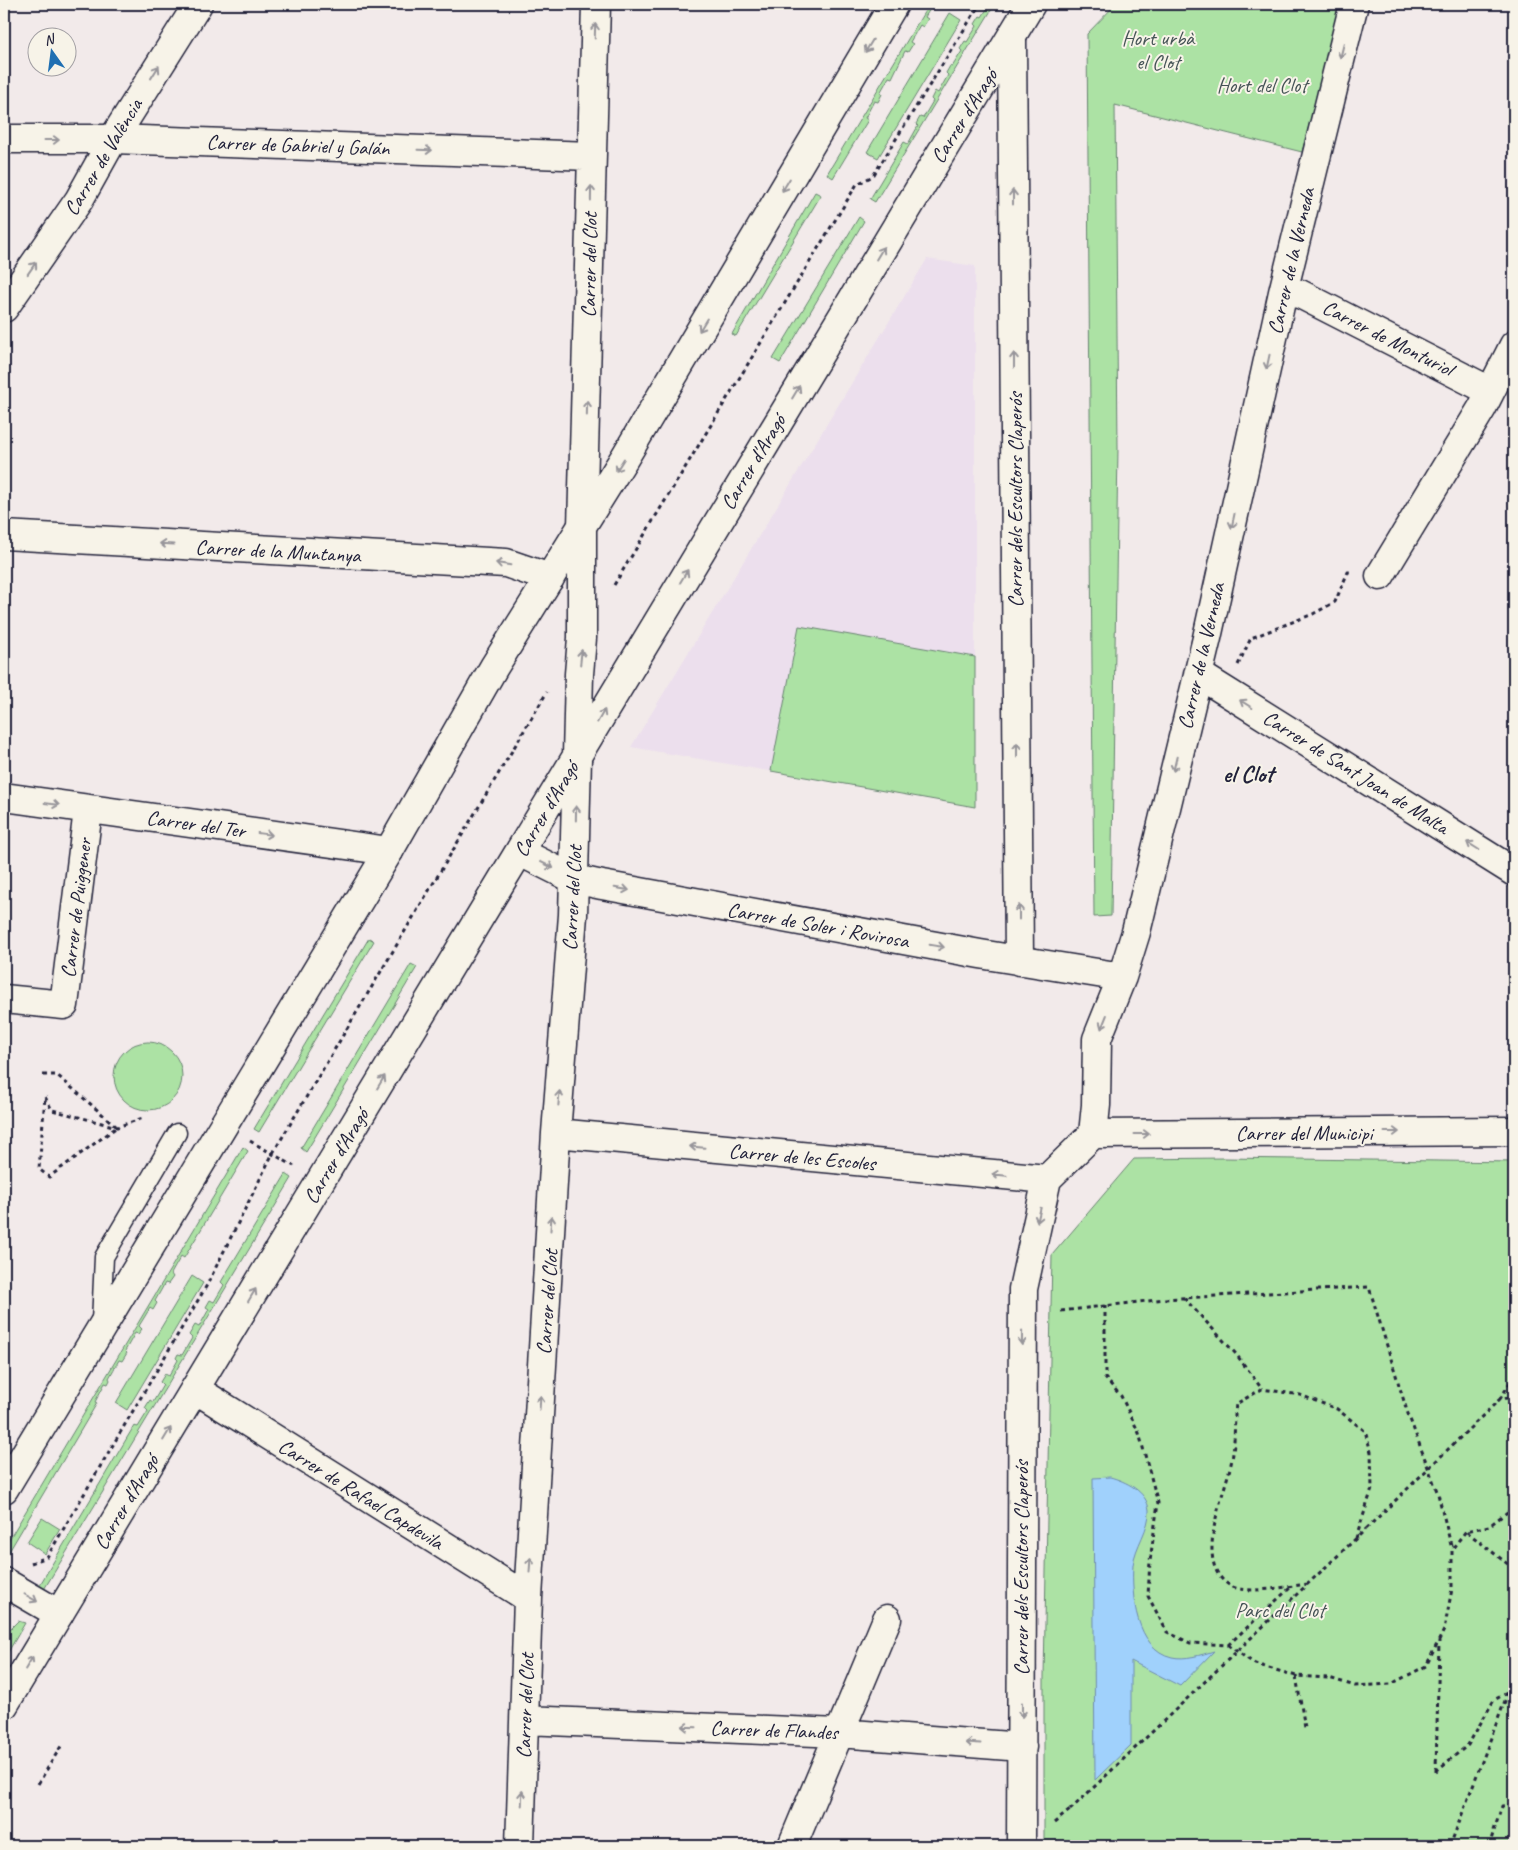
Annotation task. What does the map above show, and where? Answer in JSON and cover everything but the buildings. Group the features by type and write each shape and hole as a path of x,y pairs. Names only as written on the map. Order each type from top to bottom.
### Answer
{"street":[{"name":"Carrer de València","path":"4,308 79,200 113,139 198,4"},
{"name":"Carrer del Clot","path":"520,1846 528,1598 556,1133 574,879 579,674 582,638 582,527 596,4"},
{"path":"4,1489 389,851 494,667 582,527 894,4"},
{"name":"Carrer d'Aragó","path":"4,1705 1031,4"},
{"name":"Carrer de la Verneda","path":"1093,1134 1096,1105 1097,1039 1122,977 1136,932 1198,674 1283,292 1354,4"},
{"name":"Carrer dels Escultors Claperós","path":"1012,38 1019,961"},
{"name":"Carrer de Gabriel y Galán","path":"4,139 113,139 591,156"},
{"name":"Carrer de Monturiol","path":"1283,292 1300,294 1490,391"},
{"path":"1380,576 1482,408 1514,344"},
{"name":"Carrer de la Muntanya","path":"4,535 506,563 550,578"},
{"name":"Carrer de Sant Joan de Malta","path":"1198,674 1514,872"},
{"name":"Carrer del Ter","path":"4,797 389,851"},
{"name":"Carrer de Puiggener","path":"4,999 64,1005 88,810"},
{"name":"Carrer de Soler i Rovirosa","path":"520,852 574,879 1019,961 1122,977"},
{"name":"Carrer del Municipi","path":"1093,1134 1514,1131"},
{"name":"Carrer de les Escoles","path":"556,1133 1047,1178"},
{"path":"1047,1178 1093,1134"},
{"name":"Carrer dels Escultors Claperós","path":"1022,1846 1021,1501 1023,1289 1047,1178"},
{"name":"Carrer de Rafael Capdevila","path":"194,1389 528,1598"},
{"path":"9,1585 59,1614"},
{"path":"792,1846 887,1619"},
{"name":"Carrer de Flandes","path":"525,1720 839,1733 1022,1747"}],"lane":[{"path":"101,1328 104,1257 178,1133"}],"path":[{"path":"612,589 857,184 873,176 980,4"},
{"path":"1235,669 1251,638 1313,614 1335,602 1348,572"},
{"name":"Carrer d'Aragó","path":"9,1585 29,1563 47,1557 207,1285 273,1153 550,687"},
{"path":"43,1075 57,1075 117,1127"},
{"path":"117,1127 52,1110 44,1097 39,1169 48,1177 117,1127 143,1118"},
{"path":"245,1138 300,1170"},
{"path":"1061,1311 1105,1305 1184,1298 1369,1287 1407,1411 1438,1494 1452,1549 1452,1589 1444,1630 1426,1666 1392,1684 1355,1686 1329,1678 1296,1676 1255,1664 1228,1644 1190,1643 1166,1632 1148,1596 1150,1561 1158,1503 1139,1433 1121,1396 1106,1378 1105,1305"},
{"path":"1184,1298 1236,1354 1262,1389"},
{"path":"1054,1823 1070,1810 1366,1529 1500,1399 1514,1376"},
{"path":"1308,1584 1251,1590 1232,1586 1218,1573 1211,1550 1215,1520 1227,1482 1233,1452 1236,1404 1262,1389 1300,1395 1337,1409 1365,1431 1371,1452 1372,1490 1356,1538"},
{"path":"1500,1399 1514,1397"},
{"path":"1452,1549 1466,1531 1489,1526 1514,1507"},
{"path":"1466,1531 1514,1569"},
{"path":"1228,1644 1293,1585"},
{"path":"1439,1639 1436,1771 1468,1745 1494,1700 1508,1693"},
{"path":"1296,1676 1305,1728"},
{"path":"1450,1846 1514,1676"},
{"path":"38,1784 63,1742"},
{"path":"1489,1846 1502,1806 1514,1805"}],"shaded area":[{"path":"927,259 975,266 975,807 631,747"}],"green space":[{"path":"929,4 933,4 925,17 928,19 923,27 920,25 910,42 913,44 908,52 905,51 892,78 889,77 880,93 882,94 878,102 874,101 865,118 868,120 833,178 827,174"},
{"path":"990,4 995,4 875,202 870,199 904,142 908,144 918,126 916,124 920,117 923,118 933,101 931,99 935,91 938,93 948,75 946,73 950,66 952,67 962,51 960,49 977,26 975,24"},
{"path":"1116,4 1341,4 1302,152 1115,105 1118,448 1111,916 1094,917 1087,34"},
{"path":"950,13 961,20 878,158 867,152"},
{"path":"815,192 821,195 736,336 732,334"},
{"path":"859,217 864,221 780,363 773,359"},
{"path":"799,626 975,657 975,807 771,771"},
{"path":"369,938 374,941 259,1132 254,1129"},
{"path":"411,964 417,967 306,1152 301,1148"},
{"path":"148,1042 161,1045 172,1052 179,1063 182,1076 179,1089 172,1100 161,1107 148,1110 135,1107 124,1100 117,1089 114,1076 117,1063 124,1052 135,1045"},
{"path":"243,1147 248,1151 184,1258 181,1256 171,1274 173,1277 168,1284 165,1283 155,1301 157,1303 153,1310 150,1308 139,1326 142,1329 138,1334 135,1333 125,1351 127,1353 122,1361 119,1360 109,1378 108,1384 105,1383 95,1402 97,1403 4,1560 4,1548"},
{"name":"Parc del Clot","path":"1224,1158 1514,1162 1514,1846 1044,1846 1044,1676 1052,1255 1134,1159"},
{"path":"286,1174 292,1178 40,1596 35,1593 134,1426 138,1427 148,1411 145,1408 150,1400 153,1402 163,1385 160,1382 165,1374 169,1376 178,1360 176,1358 178,1354 182,1355 192,1338 189,1335 195,1325 199,1327 209,1309 206,1307 210,1300 214,1302 224,1285 221,1282"},
{"path":"192,1276 203,1283 127,1410 116,1403"},
{"path":"42,1518 60,1529 45,1554 27,1542"},
{"path":"18,1621 25,1623 4,1659 4,1635"}],"water":[{"path":"1110,1477 1128,1484 1140,1492 1149,1510 1147,1524 1136,1551 1133,1565 1135,1605 1143,1632 1150,1643 1160,1652 1172,1657 1188,1657 1214,1651 1180,1686 1131,1661 1131,1745 1095,1780 1093,1478"}],"district":[{"name":"el Clot","path":"1248,774"}],"park label":[{"name":"Hort urbà el Clot","path":"1158,50"},
{"name":"Hort del Clot","path":"1262,85"}]}
